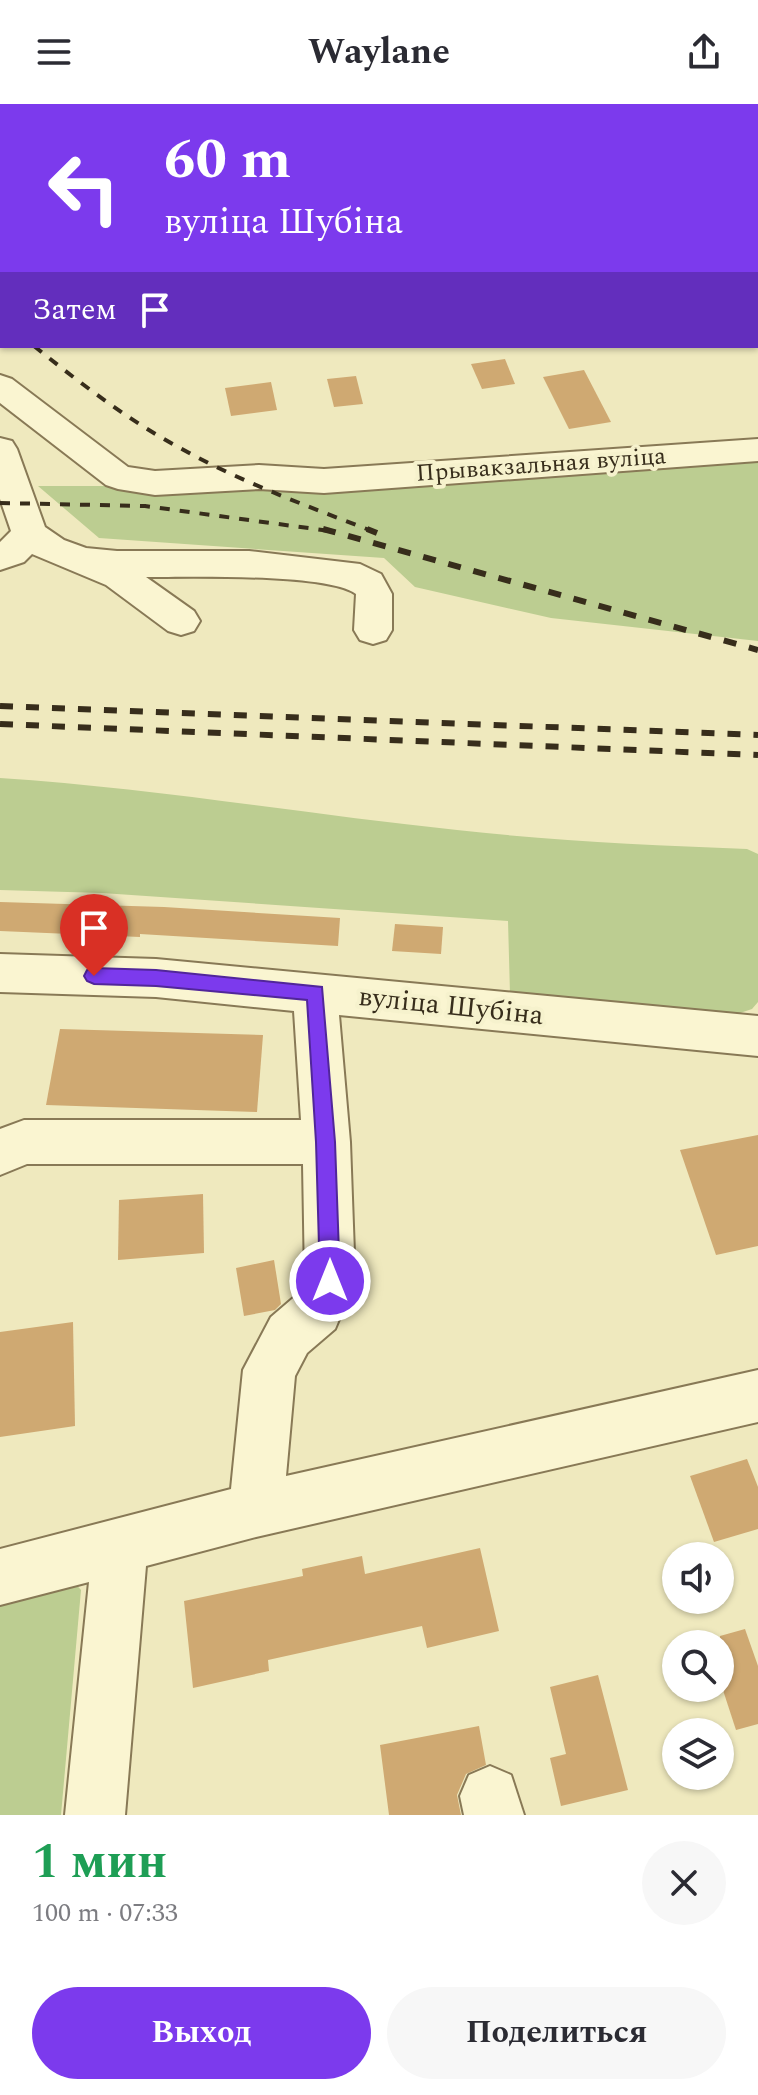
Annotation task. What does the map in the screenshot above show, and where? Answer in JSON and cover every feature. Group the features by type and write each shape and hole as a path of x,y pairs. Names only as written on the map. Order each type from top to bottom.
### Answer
{"street":[{"name":"Прывакзальная вуліца","path":"0,386 118,477 155,483 259,477 324,481 758,450"},
{"path":"2,459 30,534 51,549 119,576 181,621"},
{"path":"0,557 11,553 30,534"},
{"path":"82,561 249,564 347,573 368,583 374,594 373,630"},
{"name":"вуліца Шубіна","path":"0,973 156,978 758,1036"},
{"path":"256,1510 269,1370 289,1335 317,1311 330,1281 326,1142 315,993"},
{"path":"0,1153 24,1142 326,1142"},
{"path":"0,1577 256,1510 758,1396"},
{"path":"95,1815 120,1546"},
{"path":"111,1644 121,1815"}],"green space":[{"path":"758,460 758,641 551,618 415,587 384,558 99,538 38,486 277,482 348,492"},
{"path":"0,778 115,788 493,834 747,849 758,854 758,1002 752,1009 734,1015 510,994 508,921 102,893 0,890"},
{"path":"73,1581 81,1590 61,1815 0,1815 0,1594"}],"building":[{"path":"505,359 515,384 482,389 471,364"},
{"path":"584,370 611,422 569,429 543,377"},
{"path":"356,376 363,404 334,407 327,379"},
{"path":"271,382 277,410 231,416 225,388"},
{"path":"0,902 164,907 340,918 338,946 140,934 140,937 0,931"},
{"path":"395,924 443,927 441,954 392,951"},
{"path":"60,1029 263,1035 257,1112 46,1105"},
{"path":"758,1135 758,1246 716,1255 680,1150"},
{"path":"203,1194 204,1253 118,1260 119,1200"},
{"path":"274,1260 281,1304 275,1310 244,1316 236,1268"},
{"path":"73,1322 75,1426 0,1437 0,1332"},
{"path":"747,1459 758,1487 758,1529 714,1542 690,1476"},
{"path":"480,1548 499,1631 427,1648 422,1626 268,1660 269,1671 193,1688 184,1601 303,1576 302,1569 362,1556 365,1574"},
{"path":"745,1629 758,1666 758,1724 736,1730 727,1702 734,1702 734,1632"},
{"path":"598,1675 628,1790 561,1806 550,1758 566,1754 550,1687"},
{"path":"479,1726 486,1765 466,1774 457,1795 461,1815 389,1815 380,1745"}],"railway":[{"path":"36,348 105,400 180,448 250,483 372,531"},
{"path":"0,503 145,506 330,531"},
{"path":"323,529 758,650"},
{"path":"367,529 372,531"},
{"path":"372,531 377,533"},
{"path":"0,706 758,735"},
{"path":"0,724 758,755"}],"route":[{"path":"94,976 156,978 315,993 326,1142 330,1281"}]}
